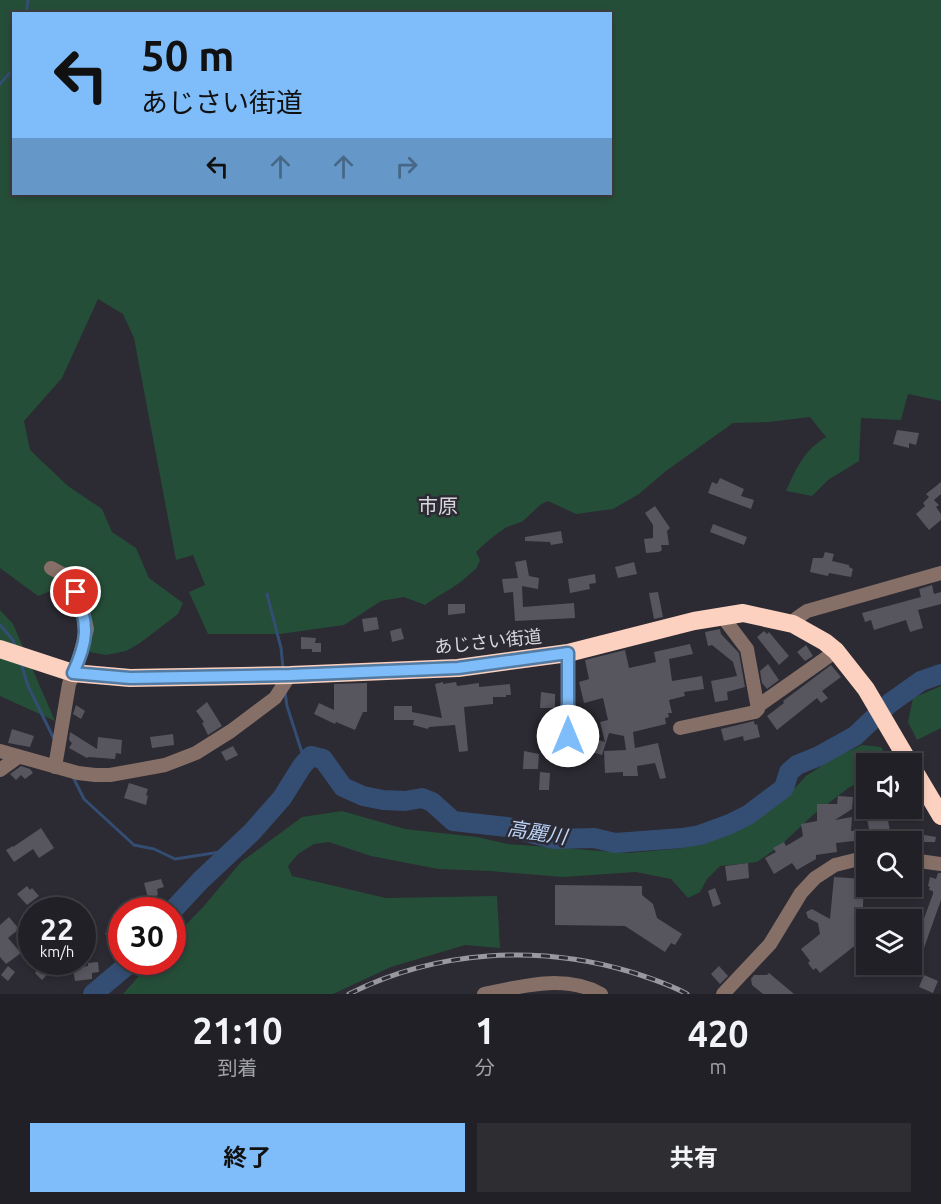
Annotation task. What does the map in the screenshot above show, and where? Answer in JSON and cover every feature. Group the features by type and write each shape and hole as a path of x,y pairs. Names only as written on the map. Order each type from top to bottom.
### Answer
{"highway":[{"name":"あじさい街道","path":"5,652 73,673 130,678 458,668 568,653 743,613 794,624 836,651 866,689 904,753"},
{"name":"あじさい街道","path":"922,784 941,816"}],"street":[{"path":"51,568 66,576 76,592 87,629 84,645 69,684 55,767"},
{"path":"794,624 797,618 807,611 941,573"},
{"path":"722,616 747,649 758,706"},
{"path":"680,728 755,712 758,706 836,651"},
{"path":"568,653 568,736"},
{"path":"0,752 78,773 110,775 165,765 196,753 231,731 275,698 286,675"},
{"path":"0,770 18,757"},
{"path":"723,994 770,944 801,893 815,878 835,865 856,860"},
{"path":"922,861 941,864"},
{"path":"484,994 543,983 575,985 601,994"}],"green space":[{"path":"0,0 941,0 941,401 908,394 901,420 861,418 859,461 828,480 812,496 786,491 806,454 826,437 810,417 733,423 666,471 639,494 613,509 576,514 548,501 544,502 523,521 505,528 486,542 476,552 480,560 476,569 425,605 404,597 381,601 344,625 280,634 208,634 189,592 205,585 193,555 176,560 134,338 123,314 98,299 62,378 24,421 30,450 68,486 102,509 112,532 136,548 149,578 183,603 178,614 140,643 126,651 106,655 90,652 89,642 69,584 38,596 0,568"},
{"path":"0,610 13,624 55,721 0,696"},
{"path":"941,686 941,728 917,740 908,722 913,698"},
{"path":"862,745 881,747 885,753 856,753 856,784 813,815 781,845 757,862 720,866 707,879 700,892 688,898 671,879 636,872 563,877 438,869 371,856 329,842 314,844 298,854 288,866 292,876 386,898 497,896 500,948 465,945 391,967 333,994 123,994 140,975 186,975 186,925 241,862 302,817 342,811 405,829 477,837 508,844 629,853 684,848 709,835 745,825 757,818 783,801 806,776 832,759"}],"building":[{"path":"897,430 919,433 916,445 909,443 909,448 893,444"},
{"path":"720,478 744,489 741,496 754,500 751,509 708,493 712,482 717,484"},
{"path":"941,482 941,494 934,500 939,505 936,507 941,514 941,520 929,530 916,514 925,506 923,503 929,497 926,494"},
{"path":"655,506 670,528 667,531 669,545 661,545 662,550 659,552 646,553 644,539 653,538 653,525 645,513"},
{"path":"713,524 747,537 744,545 710,532"},
{"path":"561,531 563,543 551,545 550,542 525,541 525,537"},
{"path":"825,552 834,554 832,561 849,565 853,569 851,577 810,572 813,558 823,558"},
{"path":"526,560 529,576 539,578 538,589 522,586 523,607 574,603 575,618 515,621 513,592 504,593 502,579 518,578 515,562"},
{"path":"634,562 637,574 618,578 615,567"},
{"path":"595,574 596,583 589,584 590,589 570,593 568,579"},
{"path":"932,585 934,594 941,592 941,604 918,610 923,628 910,632 906,620 874,630 871,620 865,622 862,613 921,597 919,589"},
{"path":"658,592 663,617 654,619 649,593"},
{"path":"448,604 465,604 465,613 448,615"},
{"path":"377,617 379,629 364,632 362,619"},
{"path":"401,628 404,639 392,642 390,631"},
{"path":"720,629 721,634 739,653 745,687 727,692 728,700 715,702 711,681 737,676 733,662 712,645 708,646 705,632"},
{"path":"764,631 767,634 769,632 789,656 779,665 757,637"},
{"path":"301,637 316,638 315,643 321,643 321,652 301,649"},
{"path":"690,644 693,654 669,659 672,681 702,676 704,689 684,692 685,696 669,700 672,713 668,713 669,717 665,718 666,724 633,732 635,748 658,743 666,778 660,779 655,763 637,766 638,776 623,776 623,772 605,773 604,751 626,750 624,736 609,733 602,755 585,750 589,737 605,742 600,722 608,720 603,698 584,703 579,682 589,679 585,660 625,650 629,668 656,662 654,652"},
{"path":"806,645 813,656 805,661 797,652"},
{"path":"768,664 779,680 767,689 762,683 760,671"},
{"path":"831,665 841,677 822,691 828,698 821,703 817,698 777,730 767,716"},
{"path":"443,682 443,684 456,682 457,686 479,683 479,687 510,684 511,695 493,697 493,704 464,707 468,751 459,752 455,725 429,727 428,729 413,725 414,720 394,720 394,706 412,706 412,712 442,718 435,684"},
{"path":"367,683 367,712 363,712 355,730 314,714 319,703 334,710 334,684"},
{"path":"541,692 555,694 555,708 540,708"},
{"path":"207,702 222,726 208,735 202,723 204,722 196,711"},
{"path":"76,705 85,711 81,719 73,714"},
{"path":"754,721 760,737 744,741 743,736 724,741 721,729"},
{"path":"12,729 34,736 30,747 8,743"},
{"path":"70,732 97,749 98,737 122,740 121,754 116,753 115,759 87,758 69,748 72,743 69,740"},
{"path":"173,734 174,745 152,748 150,737"},
{"path":"233,746 238,755 226,761 221,752"},
{"path":"524,751 539,754 538,769 523,769"},
{"path":"21,766 30,769 33,773 25,779 21,775 16,780 10,774"},
{"path":"540,772 550,773 549,790 539,790"},
{"path":"129,783 148,789 146,805 124,798"},
{"path":"838,796 853,797 852,809 835,820 852,817 851,831 869,829 867,819 888,819 890,831 856,831 856,841 836,843 837,852 816,855 816,859 797,870 792,863 774,874 765,858 776,852 773,848 784,842 786,846 803,836 801,824 817,821 817,804 837,804"},
{"path":"41,828 54,848 39,858 33,849 14,862 6,850"},
{"path":"922,834 936,837 935,842 923,842 922,847"},
{"path":"748,863 749,878 727,881 725,866"},
{"path":"938,873 941,873 941,900 922,954 922,921 933,894 928,886 930,877 936,879"},
{"path":"834,877 856,878 856,897 863,897 863,909 856,909 856,945 820,973 816,968 813,970 808,963 810,961 801,949 820,934 818,923 808,918 806,912 812,909 830,919"},
{"path":"161,879 164,887 157,889 158,895 148,897 144,883"},
{"path":"555,885 642,886 642,895 653,904 657,918 682,934 675,945 671,943 665,952 625,926 555,925"},
{"path":"27,886 39,896 20,897 17,894"},
{"path":"715,888 721,904 713,907 708,891"},
{"path":"9,917 18,928 8,938 18,950 18,955 6,964 0,957 0,925"},
{"path":"96,962 98,962 99,972 96,972"},
{"path":"8,966 15,972 8,981 1,975"},
{"path":"719,966 728,976 720,984 711,974"},
{"path":"769,973 794,994 763,994 752,985 751,979 754,975"},
{"path":"37,975 47,975 42,980"},
{"path":"74,975 92,975 92,979 75,981"},
{"path":"924,975 938,981 933,993 919,987"}],"waterway":[{"path":"26,12 28,0"},
{"path":"0,84 12,70"},
{"path":"267,594 281,648 283,668"},
{"path":"0,625 13,640 16,648"},
{"path":"21,663 28,686 54,739"},
{"name":"高麗川","path":"185,897 252,832 282,798 311,756 323,759 343,787 363,796 383,800 405,801 422,798 432,802 453,821 507,827 554,839 594,838 615,843 682,838 700,835 748,815 784,788 789,772 797,765 855,736 890,703 921,681 941,674"},
{"path":"285,692 287,706 305,762"},
{"path":"73,777 84,799 134,845 154,849 175,859 233,850"},
{"name":"高麗川","path":"93,994 116,975"}],"railway":[{"path":"349,994 382,979 452,960 524,955 560,957 596,963 652,979 687,994"}],"district":[{"name":"市原","path":"438,505"}],"route":[{"path":"76,592 87,629 84,645 73,673 130,678 290,675 458,668 568,653 568,736"}]}
